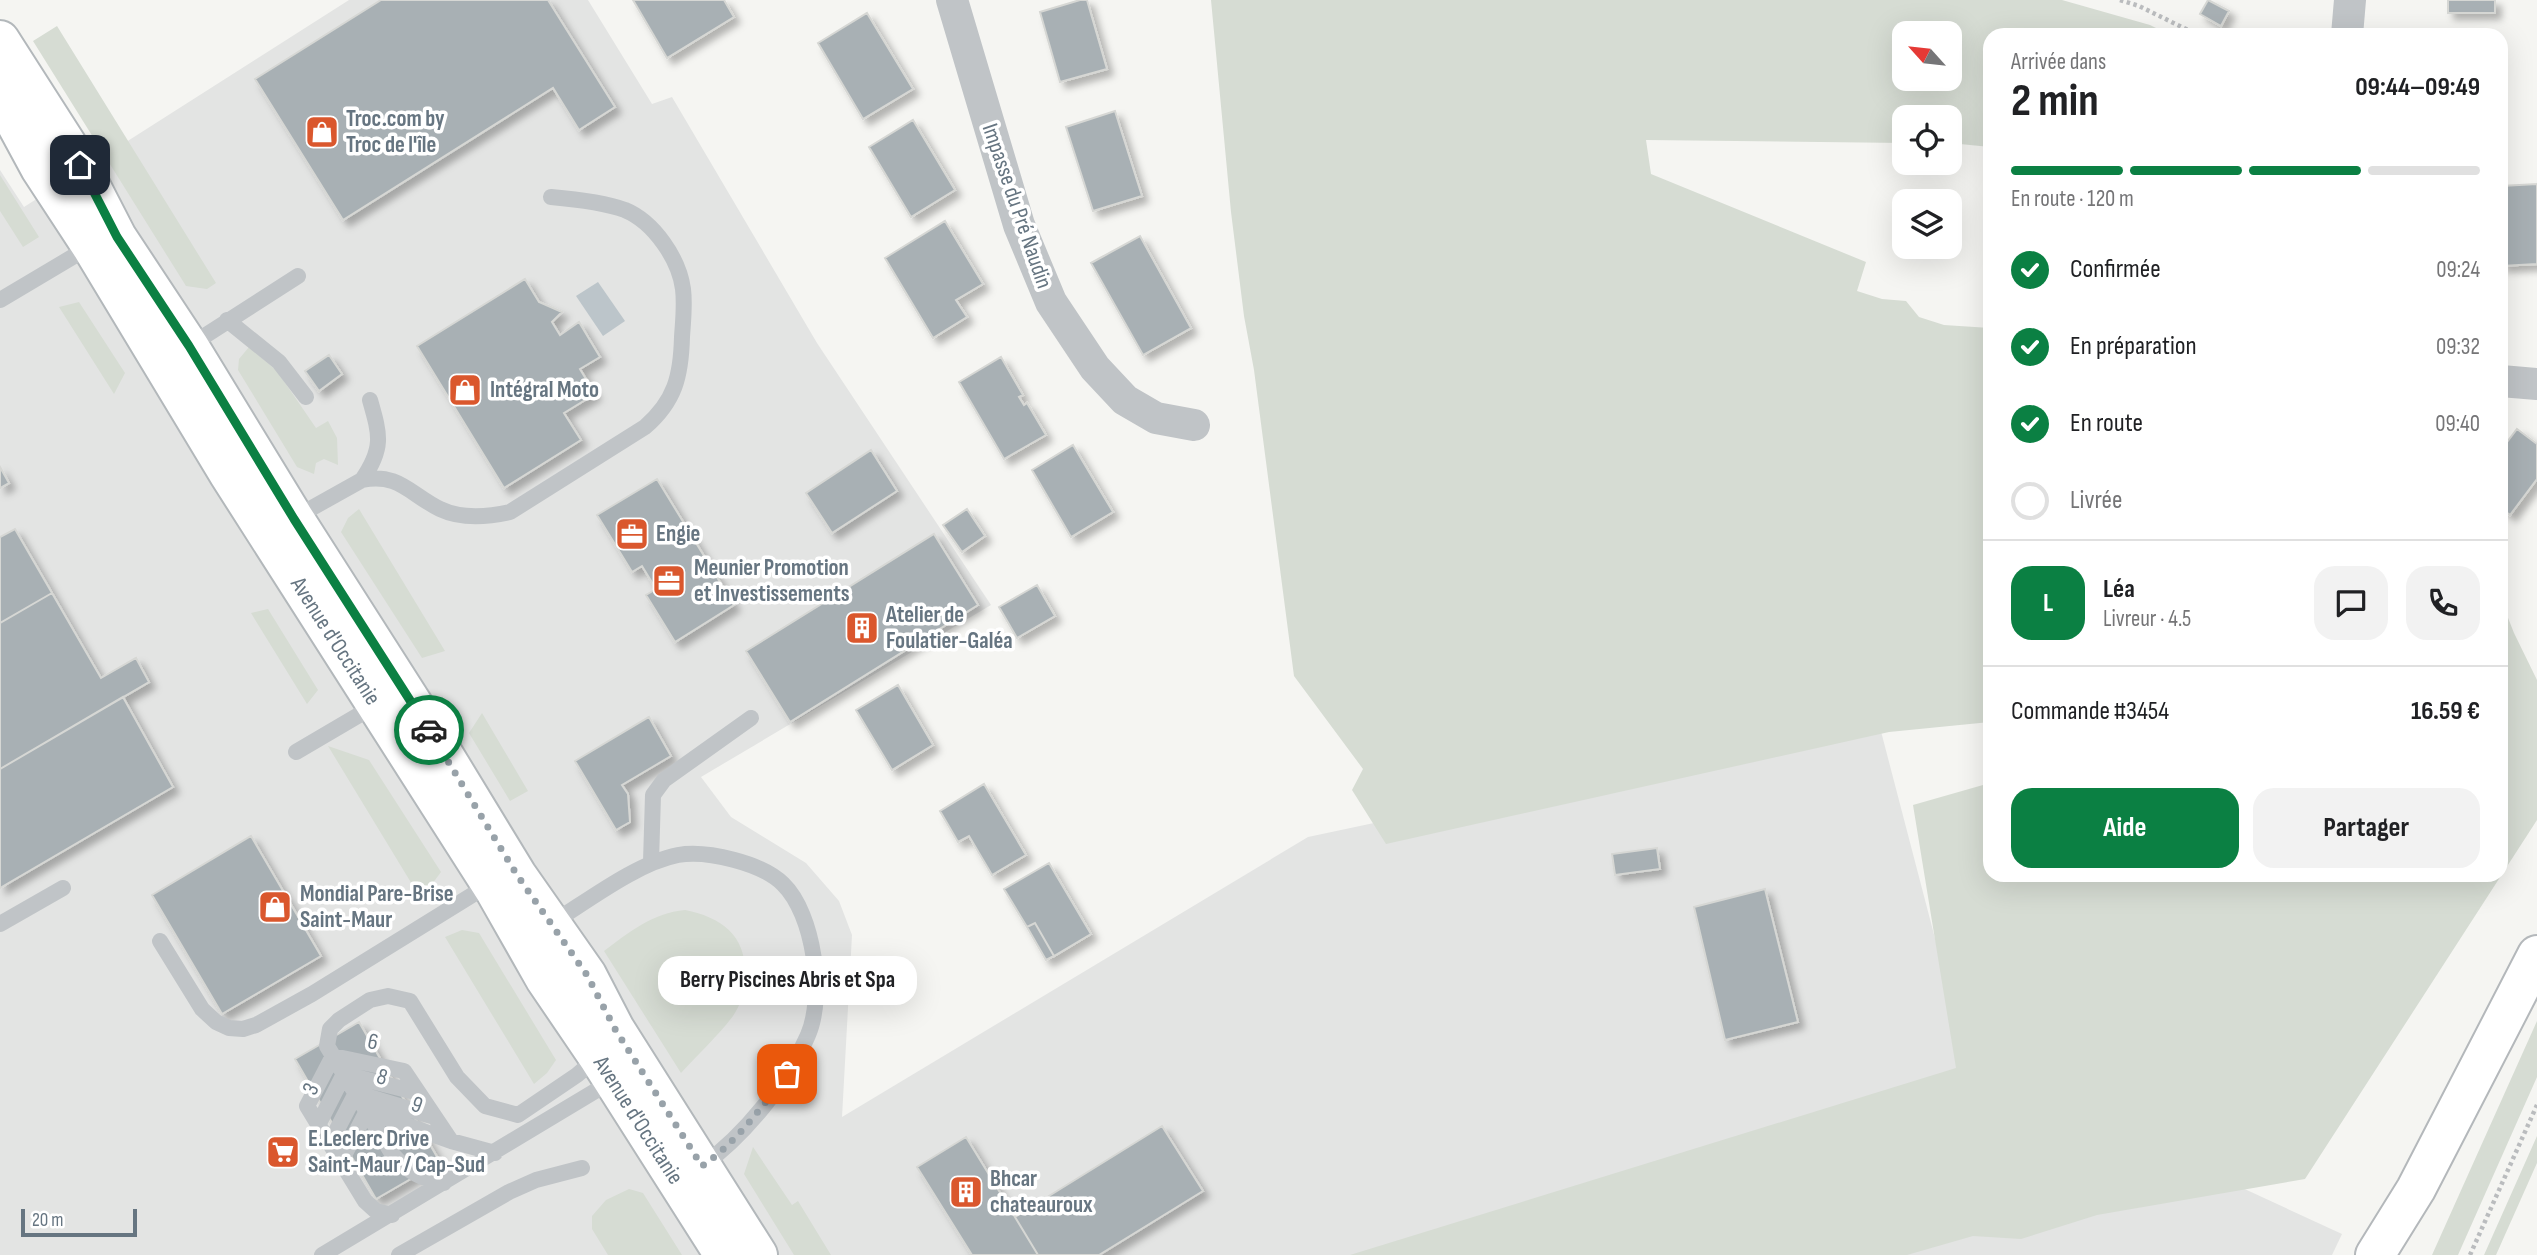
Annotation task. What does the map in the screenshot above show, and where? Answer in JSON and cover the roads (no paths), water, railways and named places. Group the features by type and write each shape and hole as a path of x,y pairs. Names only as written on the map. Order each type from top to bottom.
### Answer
{"main road":[{"name":"Avenue d'Occitanie","path":"0,40 80,165 117,237 189,346 517,875 587,975 615,1029 758,1255"},
{"name":"Avenue d'Occitanie","path":"0,94 40,168 91,246 222,464 490,884 545,979 724,1255"},
{"path":"2375,1255 2416,1189 2537,955"},
{"path":"2396,1255 2416,1189"}],"street":[{"name":"Impasse du Pré Naudin","path":"952,0 1019,225 1051,302 1095,368 1125,400 1156,418 1194,425"},
{"path":"2348,28 2350,0"},
{"path":"2508,382 2537,384"}],"lane":[{"path":"294,519 362,480 373,478 403,484 441,510 460,515 492,516 510,512 645,427 659,415 669,402 682,359 682,286 669,254 656,233 626,211 551,197"},
{"path":"0,300 91,246"},
{"path":"189,346 298,276"},
{"path":"228,320 279,362 306,397"},
{"path":"362,480 377,456 380,443 370,400"},
{"path":"296,752 376,705"},
{"path":"651,862 653,795 664,780 751,718"},
{"path":"552,923 651,862 681,855 723,857 754,867 783,883 801,908 812,946 817,989 809,1033 787,1074 754,1117 722,1152 702,1166"},
{"path":"160,941 202,1009 216,1022 229,1028 243,1029 256,1025 312,994 490,884"},
{"path":"0,924 63,888"},
{"path":"444,1183 423,1179 404,1167 393,1155 327,1046 330,1029 339,1020 370,1000 388,996 411,1001 457,1077 485,1107 518,1115 577,1075 605,1069"},
{"path":"333,1056 307,1106 365,1201 376,1211 392,1215"},
{"name":"6","path":"333,1056 404,1071 419,1093"},
{"path":"323,1255 495,1153 605,1069"},
{"path":"344,1074 419,1093 451,1141"},
{"name":"3","path":"318,1125 344,1074"},
{"path":"330,1143 356,1093"},
{"name":"8","path":"356,1093 435,1117"},
{"path":"341,1161 367,1111"},
{"name":"9","path":"367,1111 451,1141 495,1153"},
{"path":"398,1255 509,1192 536,1180 582,1168"}],"place":[{"name":"Troc.com by Troc de l'île","path":"322,132"},
{"name":"Intégral Moto","path":"465,390"},
{"name":"Engie","path":"632,534"},
{"name":"Meunier Promotion et Investissements","path":"669,581"},
{"name":"Atelier de Foulatier-Galéa","path":"862,628"},
{"name":"Mondial Pare-Brise Saint-Maur","path":"275,907"},
{"name":"Berry Piscines Abris et Spa","path":"787,1074"},
{"name":"E.Leclerc Drive Saint-Maur / Cap-Sud","path":"283,1152"},
{"name":"Bhcar chateauroux","path":"966,1192"}]}
